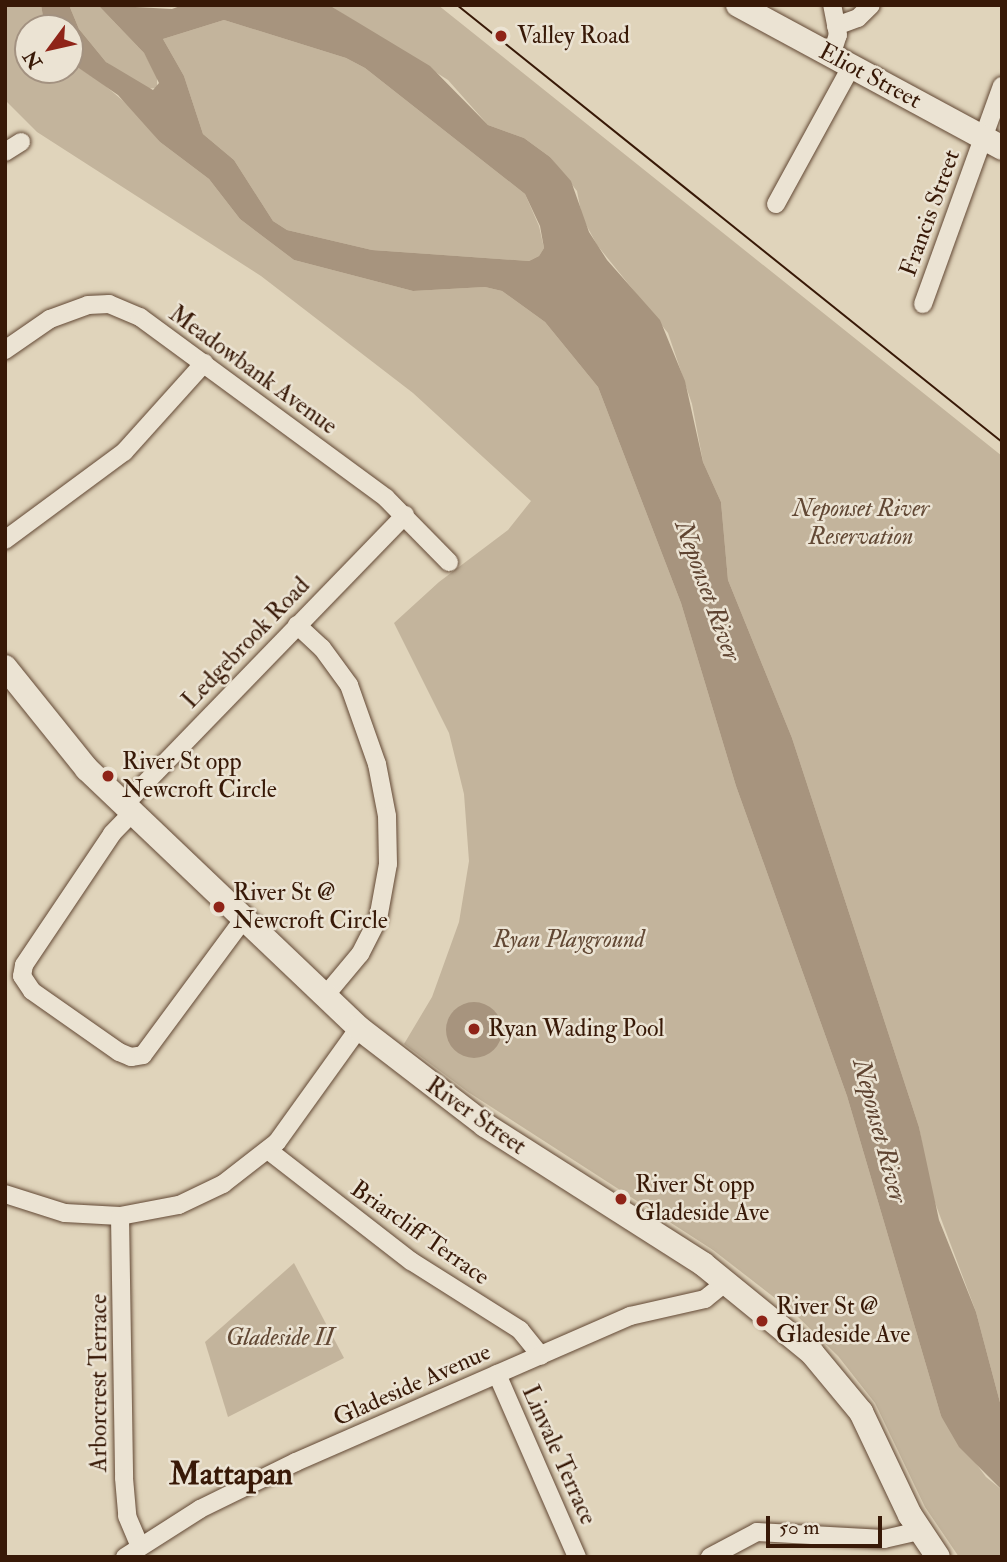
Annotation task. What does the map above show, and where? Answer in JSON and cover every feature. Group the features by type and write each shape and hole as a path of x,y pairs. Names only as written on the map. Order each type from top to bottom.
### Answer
{"main road":[{"name":"Eliot Street","path":"738,5 992,143"},
{"name":"River Street","path":"5,667 59,738 128,809 359,1028 485,1125 727,1281 797,1339 851,1397 919,1531 937,1557"}],"street":[{"path":"776,204 841,61 832,5"},
{"path":"836,26 858,18 871,5"},
{"name":"Francis Street","path":"923,304 992,143 1002,86"},
{"path":"5,152 21,142"},
{"name":"Meadowbank Avenue","path":"5,350 65,310 109,304 140,317 405,515 449,562"},
{"path":"5,540 124,452 204,363"},
{"name":"Ledgebrook Road","path":"243,920 144,1055 131,1057 119,1052 32,991 22,976 27,960 128,809 297,625 405,515"},
{"path":"297,625 322,648 349,685 377,764 387,816 387,878 378,919 360,954 324,997"},
{"path":"5,1194 65,1213 120,1216 179,1205 236,1177 269,1151 359,1028"},
{"name":"Briarcliff Terrace","path":"269,1151 411,1261 520,1330 541,1356"},
{"name":"Arborcrest Terrace","path":"120,1216 124,1478 133,1551"},
{"name":"Gladeside Avenue","path":"133,1551 200,1509 260,1480 642,1311 705,1299 727,1281"},
{"name":"Linvale Terrace","path":"497,1374 577,1557"},
{"path":"710,1557 757,1532 884,1539 919,1531"}],"green space":[{"name":"Ryan Playground","path":"5,5 41,5 43,14 14,14 14,84 84,84 84,71 134,110 160,142 209,179 240,219 294,260 413,291 485,287 502,291 545,322 598,387 681,603 736,786 847,1096 941,1416 986,1477 1002,1490 1002,1557 959,1557 925,1507 875,1403 838,1356 793,1312 713,1250 468,1092 404,1044 432,997 459,922 469,861 464,794 449,733 394,623 439,582 508,530 531,501 413,393 261,276 37,132 5,100"},
{"path":"69,5 98,5 144,53 157,76 157,88 144,89 106,62 84,35 84,14 73,14"},
{"name":"Neponset River Reservation","path":"329,5 438,5 1002,456 1002,1410 976,1312 931,1192 919,1127 792,738 728,580 721,502 703,462 692,404 668,333 597,245 582,217 577,191 550,157 524,138 488,125 448,80"},
{"path":"224,20 346,58 365,68 525,194 539,226 544,248 539,256 529,261 372,250 287,230 273,221 234,160 203,134 184,76 163,39"},
{"name":"Gladeside II","path":"294,1263 344,1358 228,1417 205,1342"}],"water":[{"path":"41,5 69,5 73,14 43,14"},
{"name":"Neponset River","path":"98,5 172,9 183,5 329,5 430,66 488,125 524,138 550,157 571,181 589,232 607,260 660,320 685,381 703,462 721,502 728,580 792,738 919,1127 939,1220 976,1312 1002,1410 1002,1490 959,1447 941,1416 847,1096 736,786 681,603 598,387 545,322 502,291 485,287 413,291 294,260 240,219 209,179 160,142 118,95 84,72 84,35 106,62 153,90 159,83 144,53","holes":["224,20 346,58 365,68 525,194 540,226 544,248 539,256 529,261 372,250 287,230 273,221 234,160 203,134 184,76 163,39"]},
{"name":"Ryan Wading Pool","path":"468,1002 480,1002 490,1006 498,1014 502,1030 498,1046 490,1054 480,1058 468,1058 458,1054 450,1046 446,1036 446,1024 450,1014 458,1006"}],"tram line":[{"path":"457,5 1002,442"}],"place":[{"name":"Valley Road","path":"501,36"},
{"name":"River St opp Newcroft Circle","path":"108,776"},
{"name":"River St @ Newcroft Circle","path":"219,907"},
{"name":"Ryan Wading Pool","path":"474,1029"},
{"name":"River St opp Gladeside Ave","path":"621,1199"},
{"name":"River St @ Gladeside Ave","path":"762,1321"}],"district":[{"name":"Mattapan","path":"231,1474"}]}
